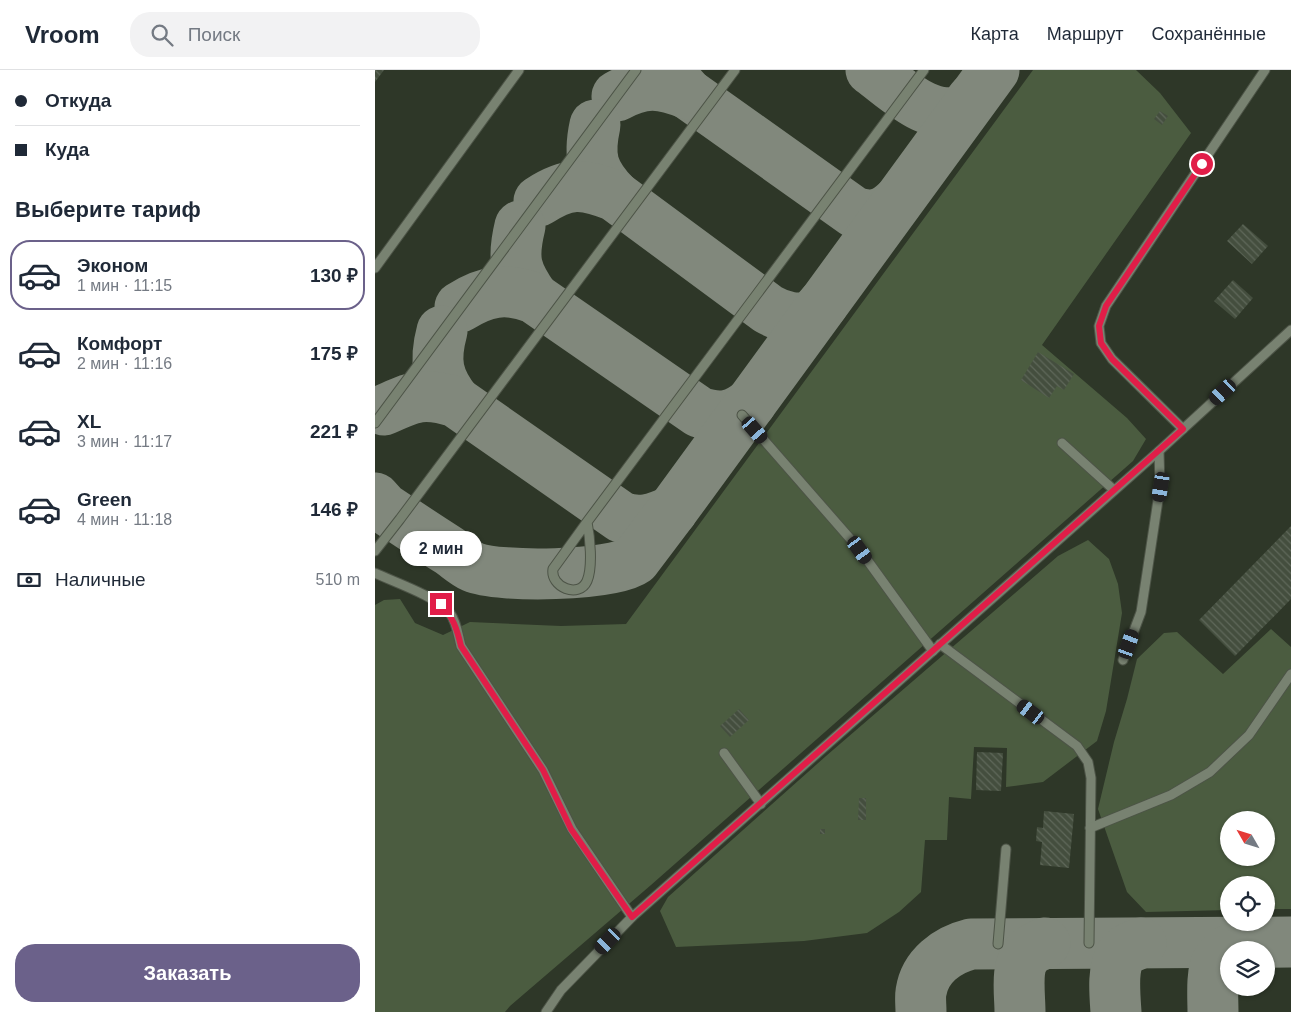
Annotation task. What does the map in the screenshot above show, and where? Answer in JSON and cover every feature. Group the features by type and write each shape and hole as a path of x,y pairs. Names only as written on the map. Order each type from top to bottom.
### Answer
{"lane":[{"path":"375,268 519,70"},
{"path":"375,423 636,70"},
{"path":"375,551 401,519 735,70"},
{"path":"587,522 590,540 587,582 580,588 571,590 555,581 553,569 587,522 924,70"},
{"path":"1183,429 1112,359 1101,343 1099,326 1106,306 1265,70"},
{"path":"547,1012 561,990 632,917 1159,451 1291,330"},
{"path":"742,416 860,550 933,651"},
{"path":"1062,443 1114,490"},
{"path":"1123,660 1141,612 1161,487 1159,451"},
{"path":"375,572 441,604 450,614 461,646 543,770 571,829 632,917"},
{"path":"940,644 1077,746 1088,762 1091,778 1089,943"},
{"path":"1090,828 1171,795 1210,772 1249,735 1291,674"},
{"path":"724,753 761,804"},
{"path":"998,944 1006,849"}],"green space":[{"path":"1033,70 1136,70 1160,93 1191,133 1042,345 1127,418 1146,439 1133,461 505,1012 375,1012 375,605 384,600 400,599 415,623 443,635 470,622 561,626 626,624"},
{"path":"1088,540 1109,559 1118,584 1122,613 1106,711 1097,741 1043,782 1006,787 1007,748 974,747 971,799 949,797 947,840 925,840 921,892 899,912 867,933 804,941 676,947 660,911 668,897 826,756 1058,556"},
{"path":"1271,629 1291,647 1291,909 1275,909 1275,876 1220,876 1220,910 1146,912 1127,892 1098,809 1137,659 1164,633 1177,632 1223,674"}],"building":[{"path":"375,70 384,70 375,82"},
{"path":"1160,111 1168,116 1162,125 1154,119"},
{"path":"1243,224 1268,246 1252,264 1227,241"},
{"path":"1233,280 1253,298 1235,319 1214,301"},
{"path":"1038,352 1074,374 1064,390 1057,386 1049,398 1021,380"},
{"path":"1291,526 1291,599 1235,656 1199,620"},
{"path":"739,709 749,720 730,737 720,726"},
{"path":"977,752 1003,753 1001,791 976,790"},
{"path":"859,798 866,798 866,820 858,820"},
{"path":"1044,811 1074,814 1069,868 1040,865 1042,842 1036,841 1037,827 1043,828"},
{"path":"820,829 825,829 825,834 820,834"}],"taxiway":[{"path":"671,70 679,84 688,94 854,212 866,215 877,214 887,210 897,202"},
{"path":"871,70 914,102 939,112 951,113 963,109 973,98"},
{"path":"375,498 384,508 466,563 487,571 555,574 604,569 635,560 994,70"},
{"path":"617,96 636,88 653,85 688,94"},
{"path":"595,125 592,146 594,164 601,179 615,196"},
{"path":"539,201 559,190 576,186 604,192 615,196 773,312 784,316 803,318 814,313 823,304"},
{"path":"520,226 516,247 517,264 519,272 534,298"},
{"path":"460,307 478,297 496,292 514,293 534,298 699,412 714,416 733,414 751,403"},
{"path":"442,331 438,351 439,369 445,385 456,402"},
{"path":"384,410 403,401 427,396 456,402 621,517 647,520 672,511"},
{"path":"921,1012 923,983 932,967 954,950 971,944 1291,942"},
{"path":"1020,1012 1019,981 1021,965 1030,951 1045,943"},
{"path":"1116,1012 1115,983 1118,961 1121,955 1130,947 1141,943"},
{"path":"1213,1012 1214,972 1220,958"}],"route":[{"path":"441,604 450,614 455,624 461,646 543,770 571,829 632,917 1183,429 1112,359 1101,343 1099,326 1106,306 1202,164"}]}
